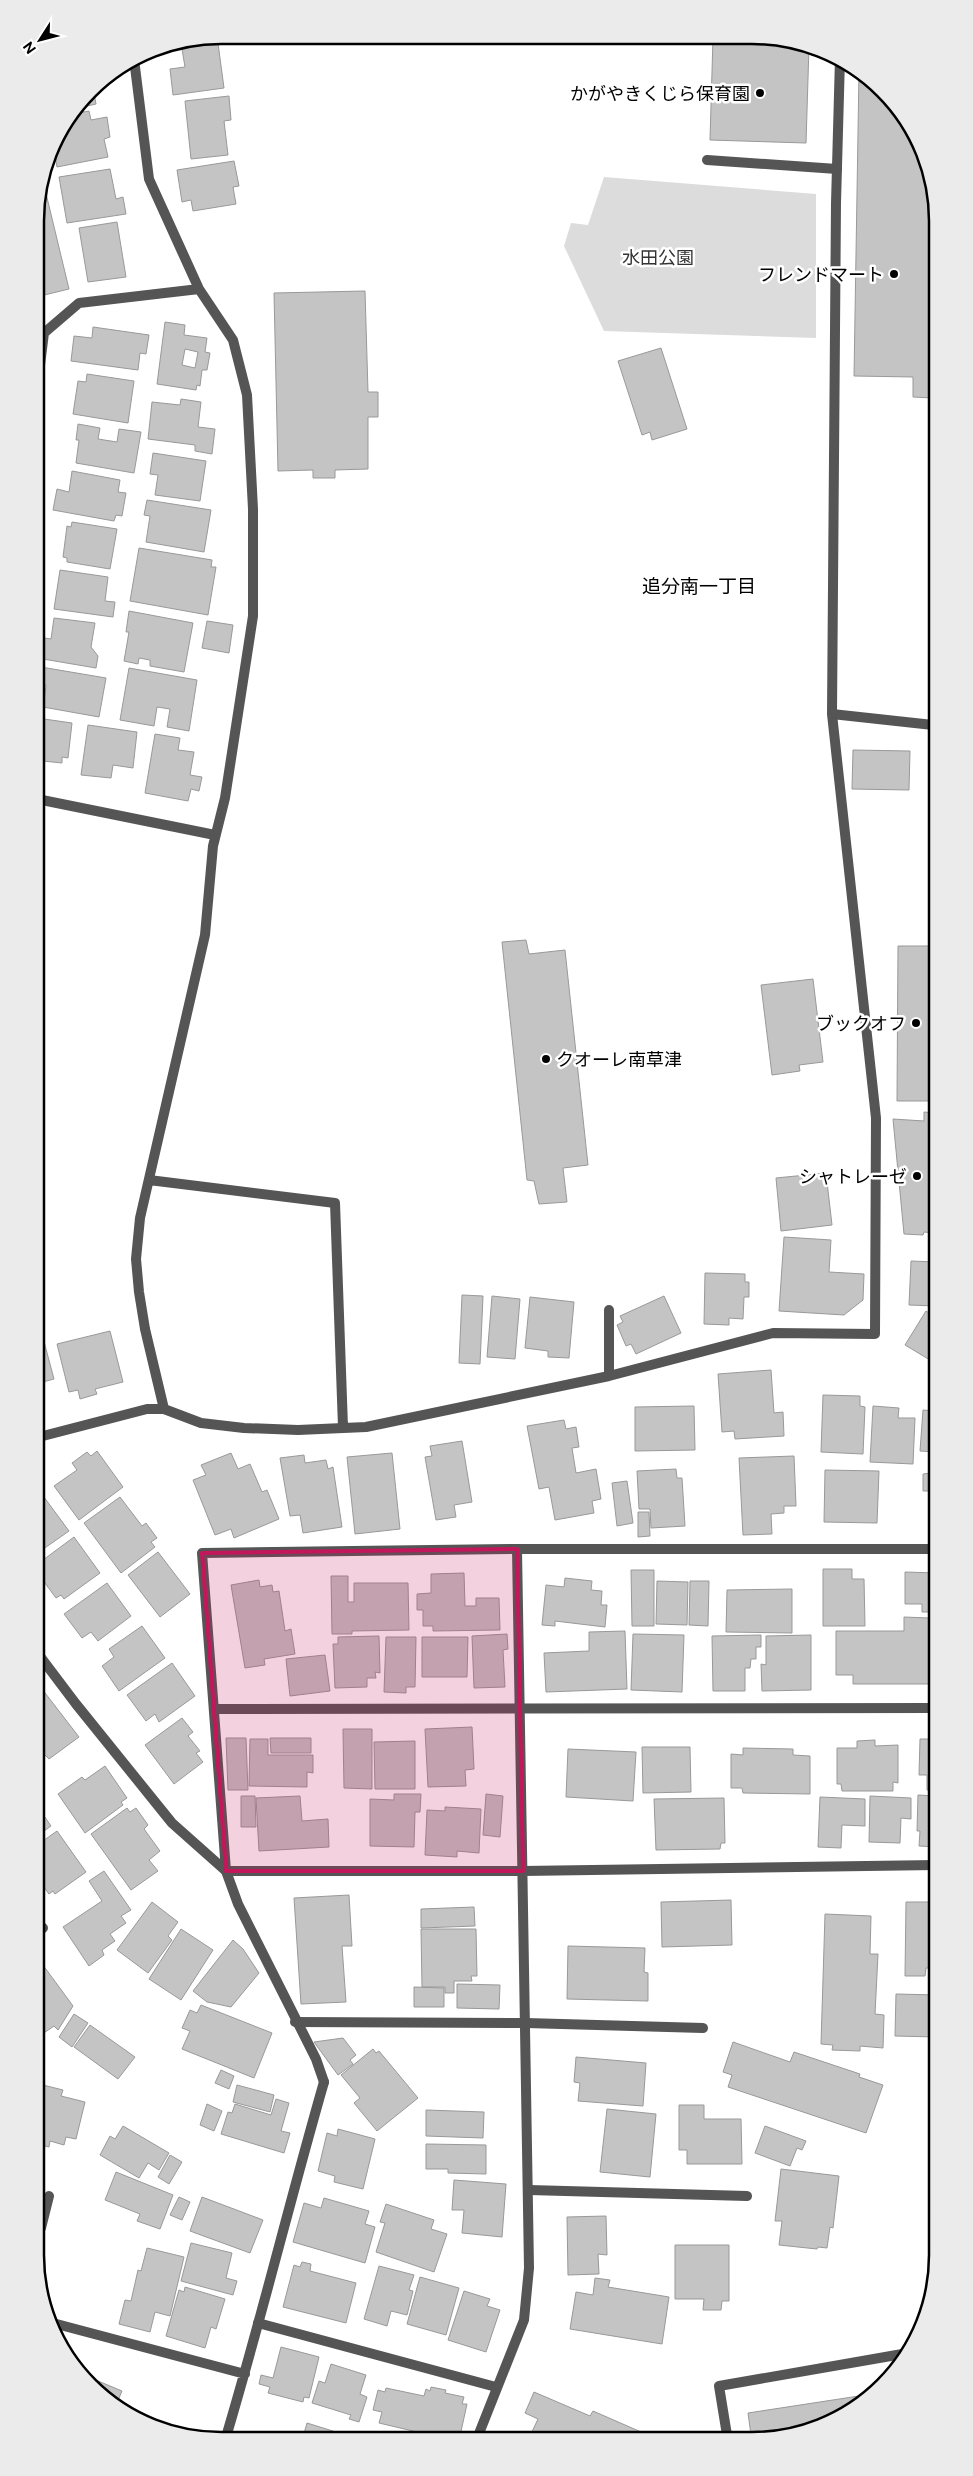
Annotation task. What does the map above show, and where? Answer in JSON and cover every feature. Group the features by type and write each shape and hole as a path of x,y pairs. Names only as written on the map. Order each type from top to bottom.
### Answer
{"street":[{"path":"135,66 148,179 199,289 233,340 247,395 253,509 253,616 225,798 215,835 205,934 140,1218 136,1258 145,1329 164,1409"},
{"path":"44,1436 147,1409 164,1409 201,1422 244,1428 298,1430 393,1422 609,1376 773,1332 875,1334 876,1118 832,714 837,169 840,66"},
{"path":"707,160 837,169"},
{"path":"44,333 79,303 199,289"},
{"path":"832,714 929,725"},
{"path":"44,800 215,835"},
{"path":"149,1180 334,1203 343,1427"},
{"path":"609,1310 609,1376"},
{"path":"479,2432 524,2320 529,2268 517,1549"},
{"path":"228,2432 324,2082 316,2059 295,2022 238,1904 226,1871 202,1553 517,1549 929,1549"},
{"path":"44,1660 76,1704 172,1823 226,1871 523,1871 929,1865"},
{"path":"214,1709 929,1708"},
{"path":"295,2022 526,2023 703,2028"},
{"path":"529,2190 747,2196"},
{"path":"44,2216 49,2196"},
{"path":"258,2322 496,2387"},
{"path":"58,2324 245,2374"},
{"path":"727,2432 719,2386 899,2355"}],"highlighted area":[{"path":"517,1549 523,1871 226,1871 202,1553"}],"green space":[{"name":"水田公園","path":"604,177 816,194 816,338 604,331 564,246 571,223 588,225"}],"building":[{"path":"218,44 224,88 173,95 170,69 185,67 182,48"},
{"name":"かがやきくじら保育園","path":"713,44 775,45 809,53 806,143 710,140"},
{"name":"フレンドマート","path":"859,79 885,104 906,132 916,153 926,186 929,209 929,398 913,397 913,377 854,376"},
{"path":"229,96 231,120 224,121 228,155 191,159 185,101"},
{"path":"95,97 96,104 86,106"},
{"path":"89,111 91,120 107,117 110,137 104,139 108,157 57,167 55,158 57,153 67,132 80,113"},
{"path":"234,161 239,186 233,187 236,204 193,211 191,200 182,202 177,170"},
{"path":"110,169 116,199 123,197 126,214 67,223 59,177"},
{"path":"46,193 69,289 44,295 44,209"},
{"path":"117,222 126,277 88,282 79,228"},
{"path":"365,291 368,392 378,392 378,417 368,417 368,469 335,470 335,478 313,478 313,470 278,471 274,293"},
{"path":"165,322 185,325 184,335 207,338 205,352 210,353 207,370 202,370 200,386 197,385 196,390 157,384","holes":["185,349 198,352 195,368 182,365"]},
{"path":"93,327 149,335 146,354 140,353 138,370 71,361 74,336 92,338"},
{"path":"661,348 687,429 652,440 650,432 642,435 618,361"},
{"path":"87,374 134,381 128,423 73,414 78,381 86,382"},
{"path":"181,399 201,402 198,427 215,429 212,454 195,451 195,445 148,439 152,402 180,405"},
{"path":"78,424 100,428 98,439 117,442 119,429 141,432 134,473 76,463 79,440 76,440"},
{"path":"153,453 206,461 200,501 155,495 158,475 150,474"},
{"path":"72,471 120,480 118,492 126,493 122,516 116,515 114,521 53,510 57,489 69,492"},
{"path":"147,500 211,510 204,552 146,542 150,516 144,515"},
{"path":"72,522 117,529 110,569 67,562 67,558 63,557 67,526 71,527"},
{"path":"139,548 212,560 211,567 216,567 208,615 130,601"},
{"path":"60,570 108,577 105,601 115,602 113,617 54,609"},
{"path":"129,611 193,623 184,672 150,666 150,660 139,658 138,664 124,661 129,632 126,632"},
{"path":"54,618 95,623 91,647 98,656 96,668 44,659 44,638 51,639"},
{"path":"207,621 233,625 229,653 202,648"},
{"path":"44,668 106,678 99,717 44,707 46,686 44,683"},
{"path":"129,668 197,680 189,731 167,727 170,709 157,707 154,726 120,720"},
{"path":"44,719 72,723 68,758 62,757 62,763 44,761"},
{"path":"88,725 137,732 133,768 113,765 111,778 81,775"},
{"path":"155,734 180,738 178,750 194,752 190,775 202,777 199,791 191,789 188,801 145,793"},
{"path":"853,750 910,751 909,790 852,789"},
{"name":"クオーレ南草津","path":"526,940 529,954 565,950 588,1165 563,1168 567,1202 539,1204 534,1181 527,1180 502,942"},
{"name":"ブックオフ","path":"898,946 929,946 929,1101 897,1101"},
{"path":"813,979 823,1062 799,1065 800,1071 772,1075 761,985"},
{"name":"シャトレーゼ","path":"924,1112 929,1112 929,1232 924,1232 923,1235 904,1234 893,1119 924,1121"},
{"path":"826,1173 832,1225 781,1231 776,1178"},
{"path":"784,1237 831,1240 829,1272 864,1274 863,1300 844,1315 779,1311"},
{"path":"911,1261 929,1262 929,1306 909,1305"},
{"path":"705,1273 745,1274 745,1282 749,1282 749,1297 744,1297 743,1319 729,1318 729,1325 704,1324"},
{"path":"462,1295 483,1296 480,1364 459,1363"},
{"path":"492,1296 520,1299 515,1359 487,1357"},
{"path":"664,1296 681,1333 636,1354 631,1344 626,1346 617,1325 623,1322 620,1316"},
{"path":"530,1297 574,1302 569,1358 548,1357 548,1351 525,1348"},
{"path":"926,1311 929,1313 929,1359 905,1345"},
{"path":"110,1331 123,1382 95,1389 97,1394 80,1399 78,1390 69,1392 57,1344"},
{"path":"44,1342 54,1379 44,1382"},
{"path":"771,1370 774,1413 783,1412 784,1436 735,1439 734,1431 722,1432 718,1374"},
{"path":"823,1395 860,1396 860,1406 865,1407 863,1454 821,1452"},
{"path":"694,1406 695,1450 635,1451 635,1407"},
{"path":"873,1406 899,1408 898,1418 915,1418 913,1464 870,1462"},
{"path":"923,1410 929,1410 929,1452 920,1451"},
{"path":"564,1420 566,1429 576,1427 579,1447 572,1448 576,1473 596,1469 601,1499 592,1501 594,1513 555,1520 549,1487 539,1489 527,1426"},
{"path":"462,1441 472,1502 454,1505 456,1517 436,1520 425,1457 432,1456 430,1446"},
{"path":"97,1451 123,1487 79,1520 54,1486 77,1470 72,1463 87,1452 91,1456"},
{"path":"231,1453 238,1469 250,1464 262,1492 267,1490 279,1519 234,1538 231,1529 215,1535 193,1480 206,1475 201,1465"},
{"path":"392,1453 400,1529 355,1534 347,1457"},
{"path":"304,1455 305,1463 326,1460 328,1469 333,1467 342,1527 303,1533 300,1515 290,1516 280,1458"},
{"path":"794,1456 796,1506 784,1506 784,1513 771,1514 772,1534 743,1535 739,1458"},
{"path":"676,1469 677,1478 682,1478 685,1526 651,1528 650,1509 639,1509 637,1471"},
{"path":"825,1470 879,1471 877,1523 824,1522"},
{"path":"929,1473 929,1491 923,1491 923,1474"},
{"path":"627,1481 633,1523 617,1526 612,1483"},
{"path":"44,1497 69,1531 44,1548"},
{"path":"120,1497 142,1526 146,1523 157,1538 151,1542 155,1547 121,1573 84,1523"},
{"path":"638,1512 649,1512 650,1536 638,1537"},
{"path":"74,1537 100,1573 64,1599 61,1595 56,1598 44,1582 44,1559"},
{"path":"158,1552 190,1594 160,1617 128,1575"},
{"path":"823,1569 852,1569 852,1579 864,1579 865,1626 823,1626"},
{"path":"631,1570 654,1570 654,1626 632,1626"},
{"path":"905,1572 929,1573 929,1612 922,1612 922,1604 905,1604"},
{"path":"464,1573 465,1606 476,1606 476,1598 499,1598 500,1630 433,1631 433,1626 423,1626 423,1610 417,1610 417,1594 431,1593 431,1574"},
{"path":"331,1576 348,1576 348,1602 354,1602 354,1583 408,1583 409,1630 352,1631 352,1634 332,1634"},
{"path":"565,1578 592,1581 591,1590 602,1591 601,1605 607,1605 605,1627 555,1621 555,1626 542,1625 546,1585 564,1587"},
{"path":"259,1580 260,1587 272,1585 273,1592 279,1591 285,1631 291,1629 295,1654 264,1659 265,1665 245,1668 231,1585"},
{"path":"657,1581 688,1582 687,1625 656,1624"},
{"path":"690,1581 709,1581 708,1626 689,1625"},
{"path":"107,1583 131,1616 98,1641 91,1632 82,1638 64,1614"},
{"path":"792,1589 792,1633 726,1632 727,1590"},
{"path":"904,1617 929,1618 929,1684 853,1684 853,1675 836,1675 836,1631 904,1631"},
{"path":"142,1626 165,1658 119,1691 102,1666 114,1657 109,1649"},
{"path":"625,1631 627,1689 546,1692 544,1653 589,1651 589,1632"},
{"path":"507,1634 508,1649 503,1650 505,1687 474,1688 472,1636"},
{"path":"633,1634 684,1635 682,1692 631,1690"},
{"path":"761,1635 761,1647 756,1647 756,1659 751,1659 750,1668 745,1668 745,1691 713,1691 712,1636"},
{"path":"811,1635 811,1690 762,1691 761,1664 766,1665 766,1636"},
{"path":"379,1636 380,1673 375,1672 376,1678 367,1678 367,1687 335,1688 333,1644 338,1644 338,1637"},
{"path":"386,1637 416,1637 415,1687 406,1687 406,1693 384,1692"},
{"path":"422,1637 468,1637 467,1677 422,1677"},
{"path":"325,1655 330,1691 290,1696 286,1659"},
{"path":"172,1663 195,1696 159,1722 155,1714 146,1721 127,1695"},
{"path":"44,1692 79,1737 49,1759 44,1754"},
{"path":"182,1718 193,1732 188,1736 200,1751 196,1753 203,1762 174,1784 145,1745"},
{"path":"472,1727 474,1769 465,1770 466,1786 428,1787 425,1729"},
{"path":"343,1729 372,1729 372,1789 344,1788"},
{"path":"226,1738 246,1738 248,1790 228,1790"},
{"path":"270,1738 311,1738 311,1753 271,1753"},
{"path":"250,1739 268,1739 268,1755 313,1755 313,1773 307,1772 307,1787 249,1786"},
{"path":"920,1739 929,1739 929,1790 927,1790 927,1775 919,1775"},
{"path":"875,1740 875,1746 898,1745 898,1783 893,1782 893,1791 842,1791 841,1784 837,1784 837,1748 857,1748 857,1741"},
{"path":"415,1741 415,1789 375,1789 374,1742"},
{"path":"642,1747 690,1747 691,1792 643,1793"},
{"path":"743,1748 793,1749 793,1755 810,1756 810,1794 743,1793 742,1788 731,1788 731,1754 743,1755"},
{"path":"568,1749 636,1752 633,1801 566,1797"},
{"path":"105,1766 127,1798 121,1802 123,1805 85,1833 58,1794 82,1777 85,1780"},
{"path":"394,1794 421,1794 420,1812 415,1812 414,1847 370,1846 370,1799 394,1800"},
{"path":"486,1794 503,1796 500,1837 483,1835"},
{"path":"918,1795 929,1796 929,1847 919,1846 920,1831 917,1831"},
{"path":"241,1796 255,1796 256,1827 241,1827"},
{"path":"300,1796 302,1821 328,1819 329,1847 259,1851 256,1798"},
{"path":"870,1796 911,1798 911,1819 901,1818 900,1843 869,1842"},
{"path":"820,1797 865,1799 865,1826 842,1825 841,1848 818,1847"},
{"path":"724,1798 725,1843 721,1843 720,1849 656,1850 654,1799"},
{"path":"445,1807 481,1809 479,1853 457,1851 457,1857 425,1855 427,1810 445,1811"},
{"path":"127,1808 130,1812 136,1808 148,1825 144,1829 160,1851 149,1860 158,1871 131,1890 91,1834"},
{"path":"44,1816 51,1826 44,1831"},
{"path":"57,1831 86,1872 55,1894 53,1891 49,1894 44,1887 44,1840"},
{"path":"104,1871 131,1910 121,1916 126,1923 110,1934 115,1941 102,1950 104,1955 89,1966 63,1927 102,1901 89,1881"},
{"path":"349,1895 352,1946 342,1946 346,2002 301,2004 294,1898"},
{"path":"731,1900 732,1945 662,1947 661,1902"},
{"path":"152,1902 178,1922 168,1936 172,1940 148,1973 117,1950"},
{"path":"906,1902 929,1902 929,1968 926,1968 925,1976 905,1976"},
{"path":"474,1907 475,1926 421,1928 421,1909"},
{"path":"825,1914 871,1916 870,1954 878,1954 875,2014 884,2015 883,2048 860,2046 860,2051 832,2050 833,2045 821,2044"},
{"path":"181,1929 213,1950 181,2000 149,1979"},
{"path":"421,1929 476,1929 477,1976 471,1976 472,1981 454,1981 454,1993 445,1993 445,1987 422,1987"},
{"path":"233,1940 243,1949 259,1973 231,2007 207,2002 193,1991"},
{"path":"568,1946 645,1948 644,1972 648,1973 648,2001 567,1999"},
{"path":"44,1966 73,2006 58,2030 54,2026 44,2033"},
{"path":"457,1984 500,1985 499,2009 457,2008"},
{"path":"414,1987 444,1988 444,2007 414,2007"},
{"path":"896,1994 929,1995 929,2037 895,2036"},
{"path":"201,2005 272,2033 254,2078 182,2049 190,2031 182,2028 190,2010 197,2013"},
{"path":"74,2014 88,2023 72,2047 59,2037"},
{"path":"90,2025 135,2057 118,2079 74,2047"},
{"path":"343,2038 356,2055 350,2060 353,2064 338,2075 314,2042"},
{"path":"733,2042 790,2062 794,2052 860,2074 859,2077 883,2085 866,2133 728,2087 732,2075 723,2072"},
{"path":"373,2049 376,2053 379,2051 418,2098 377,2131 354,2103 360,2098 341,2075"},
{"path":"576,2057 646,2063 643,2106 578,2101 580,2083 574,2082"},
{"path":"221,2070 234,2076 229,2089 215,2083"},
{"path":"44,2085 63,2090 61,2096 85,2102 76,2139 66,2137 64,2145 50,2141 49,2147 44,2146"},
{"path":"237,2085 274,2095 270,2112 233,2102"},
{"path":"276,2099 289,2103 281,2131 290,2133 284,2153 221,2134 228,2112 232,2113 235,2104 271,2115"},
{"path":"207,2104 222,2111 214,2131 200,2125"},
{"path":"679,2105 704,2105 704,2119 741,2119 742,2164 687,2164 687,2150 679,2150"},
{"path":"607,2109 656,2114 650,2177 600,2172"},
{"path":"426,2110 484,2112 483,2138 426,2136"},
{"path":"123,2126 169,2153 159,2170 148,2163 139,2178 100,2155 110,2136 115,2139"},
{"path":"765,2126 806,2141 802,2150 797,2148 790,2166 755,2153"},
{"path":"338,2129 375,2139 363,2189 334,2182 335,2176 318,2171 327,2133 337,2136"},
{"path":"426,2144 486,2145 486,2174 448,2173 448,2169 426,2169"},
{"path":"170,2155 182,2162 169,2184 158,2177"},
{"path":"781,2169 839,2176 833,2228 830,2227 827,2248 818,2247 817,2249 779,2245 782,2221 775,2221"},
{"path":"116,2172 173,2195 160,2229 137,2221 140,2214 105,2200"},
{"path":"454,2180 506,2184 502,2237 462,2233 464,2210 452,2210"},
{"path":"179,2197 190,2202 182,2220 170,2215"},
{"path":"202,2197 263,2220 250,2253 190,2231"},
{"path":"324,2198 369,2211 365,2224 375,2227 365,2263 293,2242 304,2203 321,2208"},
{"path":"386,2204 434,2220 431,2229 447,2234 434,2272 376,2252 385,2223 380,2222"},
{"path":"606,2216 607,2255 598,2254 599,2274 568,2275 567,2217"},
{"path":"191,2243 232,2253 226,2278 237,2281 233,2295 181,2281"},
{"path":"675,2245 729,2245 729,2301 722,2301 721,2310 703,2310 704,2299 675,2299"},
{"path":"147,2248 184,2257 170,2316 155,2312 150,2332 119,2324 125,2300 131,2301 138,2270 141,2271"},
{"path":"302,2262 311,2264 310,2271 356,2283 346,2323 283,2307 294,2265 300,2267"},
{"path":"379,2266 414,2275 409,2290 413,2291 407,2315 391,2311 387,2326 364,2319"},
{"path":"420,2277 459,2288 446,2335 407,2324"},
{"path":"595,2278 610,2280 608,2287 669,2297 662,2344 570,2329 576,2292 593,2295"},
{"path":"185,2287 225,2299 216,2329 211,2327 205,2348 166,2336 179,2290 184,2292"},
{"path":"464,2291 490,2299 487,2306 500,2310 486,2352 448,2340"},
{"path":"281,2347 319,2357 309,2398 304,2397 303,2402 268,2393 270,2387 259,2384 261,2375 273,2378"},
{"path":"331,2364 366,2375 360,2394 367,2397 359,2422 349,2419 351,2415 312,2403 319,2381 325,2383"},
{"path":"96,2380 122,2391 118,2400"},
{"path":"431,2387 446,2390 445,2393 464,2397 462,2404 467,2404 461,2432 417,2432 379,2423 382,2412 373,2410 378,2390 385,2392 386,2388 424,2396 426,2389 430,2391"},
{"path":"534,2392 590,2416 593,2411 641,2432 532,2432 538,2419 525,2413"},
{"path":"860,2396 841,2409 820,2419 775,2431 751,2432 748,2413"},
{"path":"307,2423 336,2432 304,2432"}],"place":[{"name":"かがやきくじら保育園","path":"760,93"},
{"name":"フレンドマート","path":"894,274"},
{"name":"ブックオフ","path":"916,1023"},
{"name":"クオーレ南草津","path":"546,1059"},
{"name":"シャトレーゼ","path":"917,1176"}],"district":[{"name":"追分南一丁目","path":"699,586"}]}
